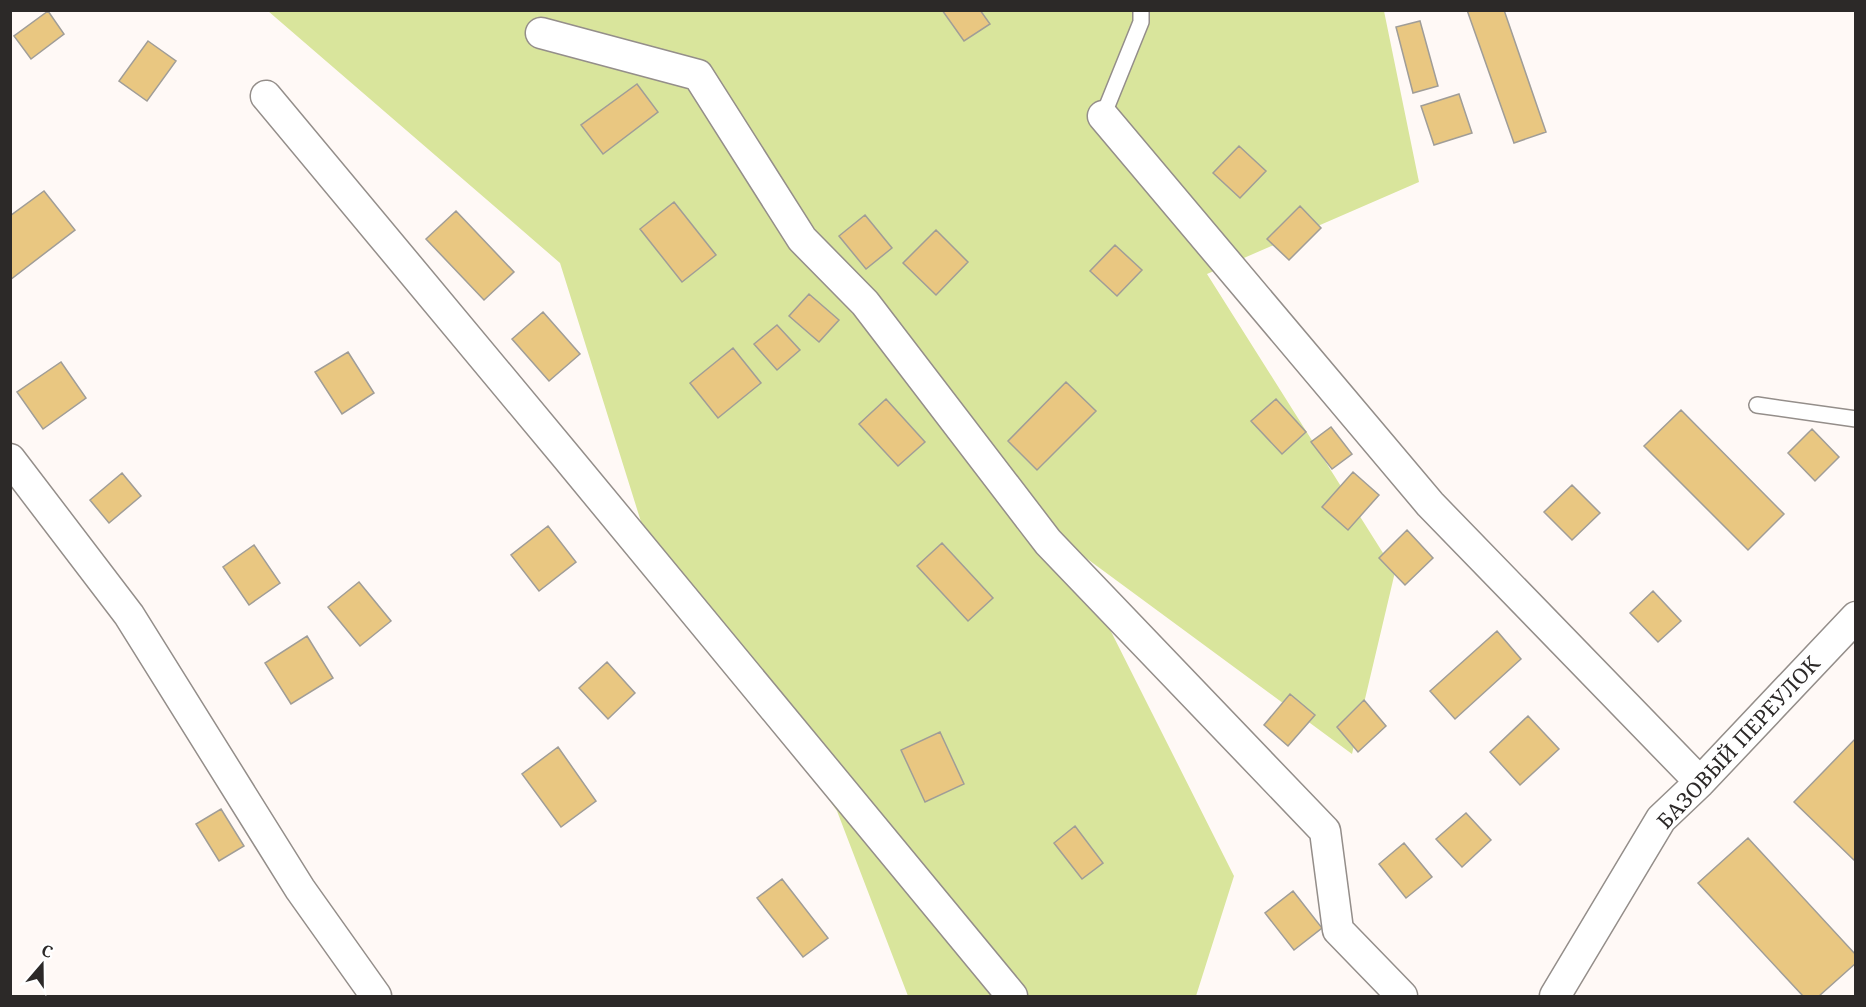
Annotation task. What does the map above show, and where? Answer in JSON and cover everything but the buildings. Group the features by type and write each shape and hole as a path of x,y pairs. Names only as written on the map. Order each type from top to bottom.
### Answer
{"street":[{"path":"541,33 698,75 802,240 865,303 1048,542 1325,831 1338,930 1402,996"},
{"path":"266,96 1012,996"},
{"path":"1103,116 1430,504 1700,782"},
{"path":"10,459 129,615 300,889 376,996"},
{"name":"БАЗОВЫЙ ПЕРЕУЛОК","path":"1555,996 1661,819 1700,782 1856,617"}],"lane":[{"path":"1103,116 1141,22 1141,10"},
{"path":"1757,405 1856,419"}],"green space":[{"path":"268,11 1384,11 1419,182 1207,274 1395,572 1352,754 1067,544 1234,876 1196,996 908,996 837,811 647,541 560,263"}]}
